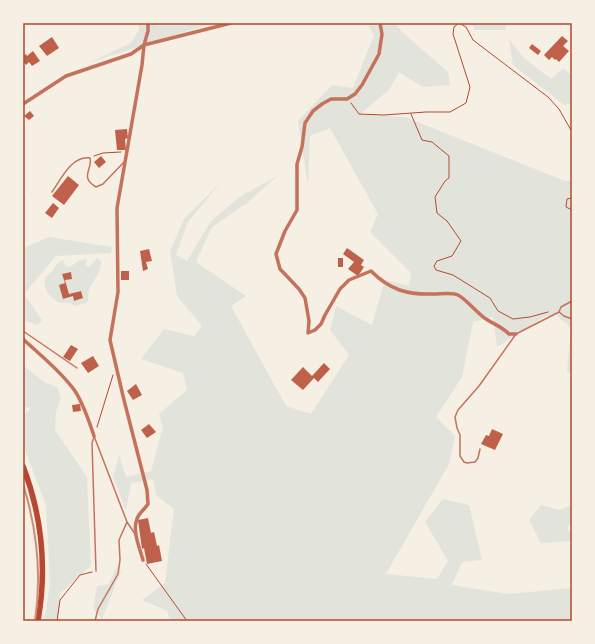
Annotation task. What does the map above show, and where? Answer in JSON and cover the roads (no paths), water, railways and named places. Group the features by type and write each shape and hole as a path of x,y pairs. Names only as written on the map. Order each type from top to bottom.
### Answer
{"main road":[{"path":"23,466 35,507 42,551 43,587 38,621"}],"street":[{"path":"143,560 137,536 137,518 148,504 147,490 110,340 118,292 117,208 142,65 144,45 148,31 148,23"},
{"path":"23,104 66,76 131,54 144,45 231,23"},
{"path":"380,23 382,34 379,54 362,85 355,94 347,99 331,99 322,104 313,112 305,123 302,146 297,164 297,210 285,231 276,254 280,269 305,298 309,321 308,333 315,330 321,324 340,289 350,280 371,271 387,285 405,293 419,295 459,295 486,319 502,327 508,334 516,334"},
{"path":"23,338 63,377 75,392 85,410 94,436"}],"lane":[{"path":"52,192 74,162 80,159 90,158 91,162 87,171 88,178 89,181 96,187 103,184 126,161"},
{"path":"480,449 478,458 475,462 464,462 460,456 460,435 455,416 458,410 479,386 516,334 559,312 561,307 572,301"},
{"path":"559,312 572,319"},
{"path":"23,331 77,368"},
{"path":"94,436 127,522 137,536"},
{"path":"94,436 92,443 96,570"},
{"path":"95,621 98,609 118,574 120,560 119,540 127,522"}],"railway":[{"path":"23,484 32,518 37,552 38,586 35,621"}]}
